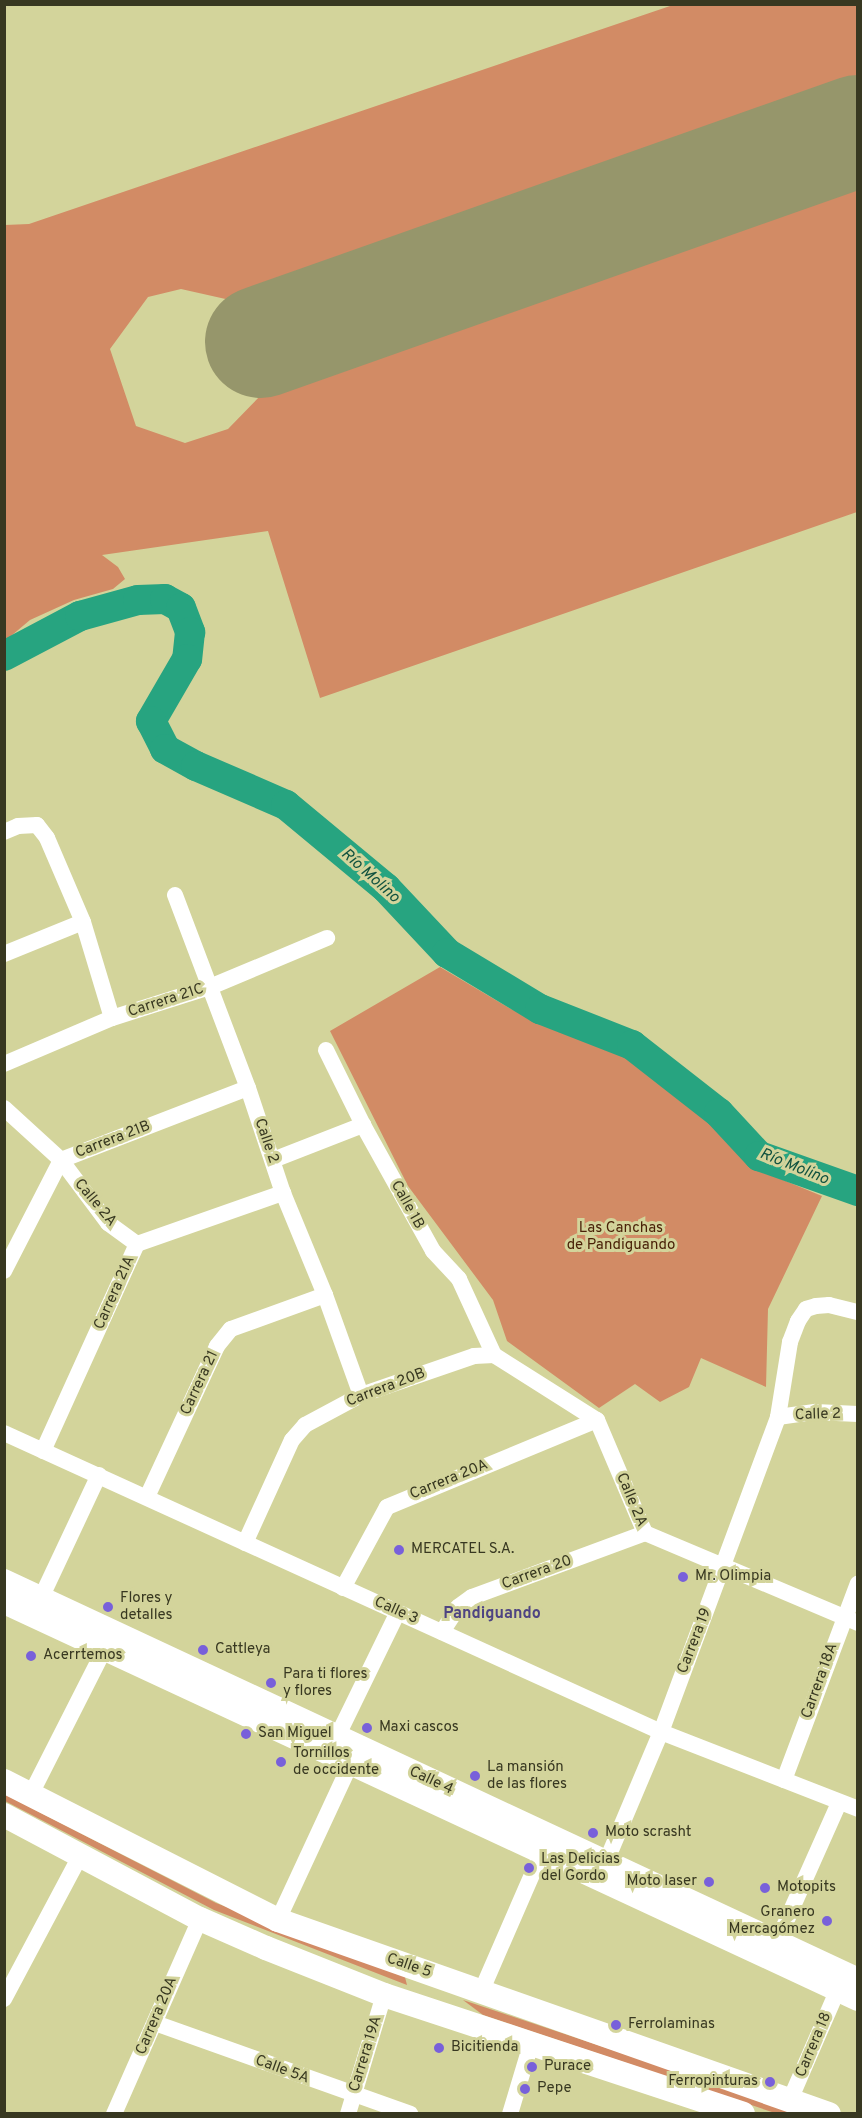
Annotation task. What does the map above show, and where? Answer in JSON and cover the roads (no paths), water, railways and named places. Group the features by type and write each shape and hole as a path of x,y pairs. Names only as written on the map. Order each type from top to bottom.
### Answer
{"main road":[{"name":"Calle 4","path":"4,1581 777,1942 851,1989"},
{"name":"Calle 4","path":"4,1602 542,1852 851,1989"},
{"path":"427,1779 438,1804"},
{"name":"Calle 5","path":"4,1781 278,1920 829,2114"},
{"path":"4,1815 200,1919 266,1948 384,1995 743,2114"},
{"path":"405,1965 466,2023"}],"street":[{"path":"4,832 18,826 37,825 47,837 83,922 112,1018"},
{"name":"Calle 2","path":"175,895 248,1088 283,1193 324,1294 361,1395"},
{"path":"4,954 83,922"},
{"name":"Carrera 21C","path":"4,1064 112,1018 210,987 327,938"},
{"name":"Calle 1B","path":"326,1050 363,1125 433,1251 459,1279 494,1355"},
{"name":"Carrera 21B","path":"4,1271 61,1160 248,1088"},
{"name":"Calle 2A","path":"4,1108 61,1160 108,1223 137,1244"},
{"path":"273,1160 363,1125"},
{"name":"Carrera 21A","path":"43,1450 137,1244 283,1193"},
{"name":"Carrera 21","path":"147,1497 217,1346 231,1329 324,1294"},
{"name":"Carrera 19","path":"606,1862 661,1732 778,1417 790,1342 798,1321 807,1310 816,1306 829,1305 858,1312"},
{"path":"494,1355 597,1420"},
{"name":"Carrera 20B","path":"245,1543 292,1440 305,1425 361,1395 474,1356 494,1355"},
{"name":"Calle 2","path":"778,1417 815,1412 858,1414"},
{"name":"Calle 2A","path":"597,1420 645,1533 851,1621"},
{"name":"Carrera 20A","path":"343,1588 387,1507 597,1420"},
{"name":"Calle 3","path":"4,1432 661,1732 858,1809"},
{"path":"41,1598 99,1475"},
{"name":"Carrera 20","path":"442,1632 458,1607 472,1596 645,1533"},
{"name":"Carrera 18A","path":"784,1780 851,1621 858,1583"},
{"path":"337,1737 398,1612"},
{"path":"31,1794 105,1648"},
{"path":"278,1920 351,1763"},
{"path":"777,1942 839,1803"},
{"path":"481,1992 542,1852"},
{"path":"7,1990 81,1854"},
{"name":"Carrera 20A","path":"114,2114 200,1919"},
{"name":"Carrera 18","path":"790,2100 851,1989"},
{"name":"Carrera 19A","path":"348,2114 384,1995"},
{"name":"Calle 5A","path":"155,2023 354,2096 410,2114"},
{"path":"510,2114 531,2044"}],"waterway":[{"name":"Río Molino","path":"4,656 80,616 138,600 165,599 181,608 190,632 187,659 151,721 165,749 196,766 286,805 386,888 447,953 540,1009 632,1045 719,1113 759,1156 858,1191"}],"place":[{"name":"MERCATEL S.A.","path":"399,1550"},
{"name":"Mr. Olimpia","path":"683,1577"},
{"name":"Flores y detalles","path":"108,1607"},
{"name":"Cattleya","path":"203,1650"},
{"name":"Acerrtemos","path":"31,1656"},
{"name":"Para ti flores y flores","path":"271,1683"},
{"name":"Maxi cascos","path":"367,1728"},
{"name":"San Miguel","path":"246,1734"},
{"name":"Tornillos de occidente","path":"281,1762"},
{"name":"La mansión de las flores","path":"475,1776"},
{"name":"Moto scrasht","path":"593,1833"},
{"name":"Las Delicias del Gordo","path":"529,1868"},
{"name":"Moto laser","path":"709,1882"},
{"name":"Motopits","path":"765,1888"},
{"name":"Granero Mercagómez","path":"827,1921"},
{"name":"Ferrolaminas","path":"616,2025"},
{"name":"Bicitienda","path":"439,2048"},
{"name":"Purace","path":"532,2067"},
{"name":"Ferropinturas","path":"770,2082"},
{"name":"Pepe","path":"525,2089"}],"district":[{"name":"Pandiguando","path":"492,1614"}],"park label":[{"name":"Las Canchas de Pandiguando","path":"621,1236"}]}
